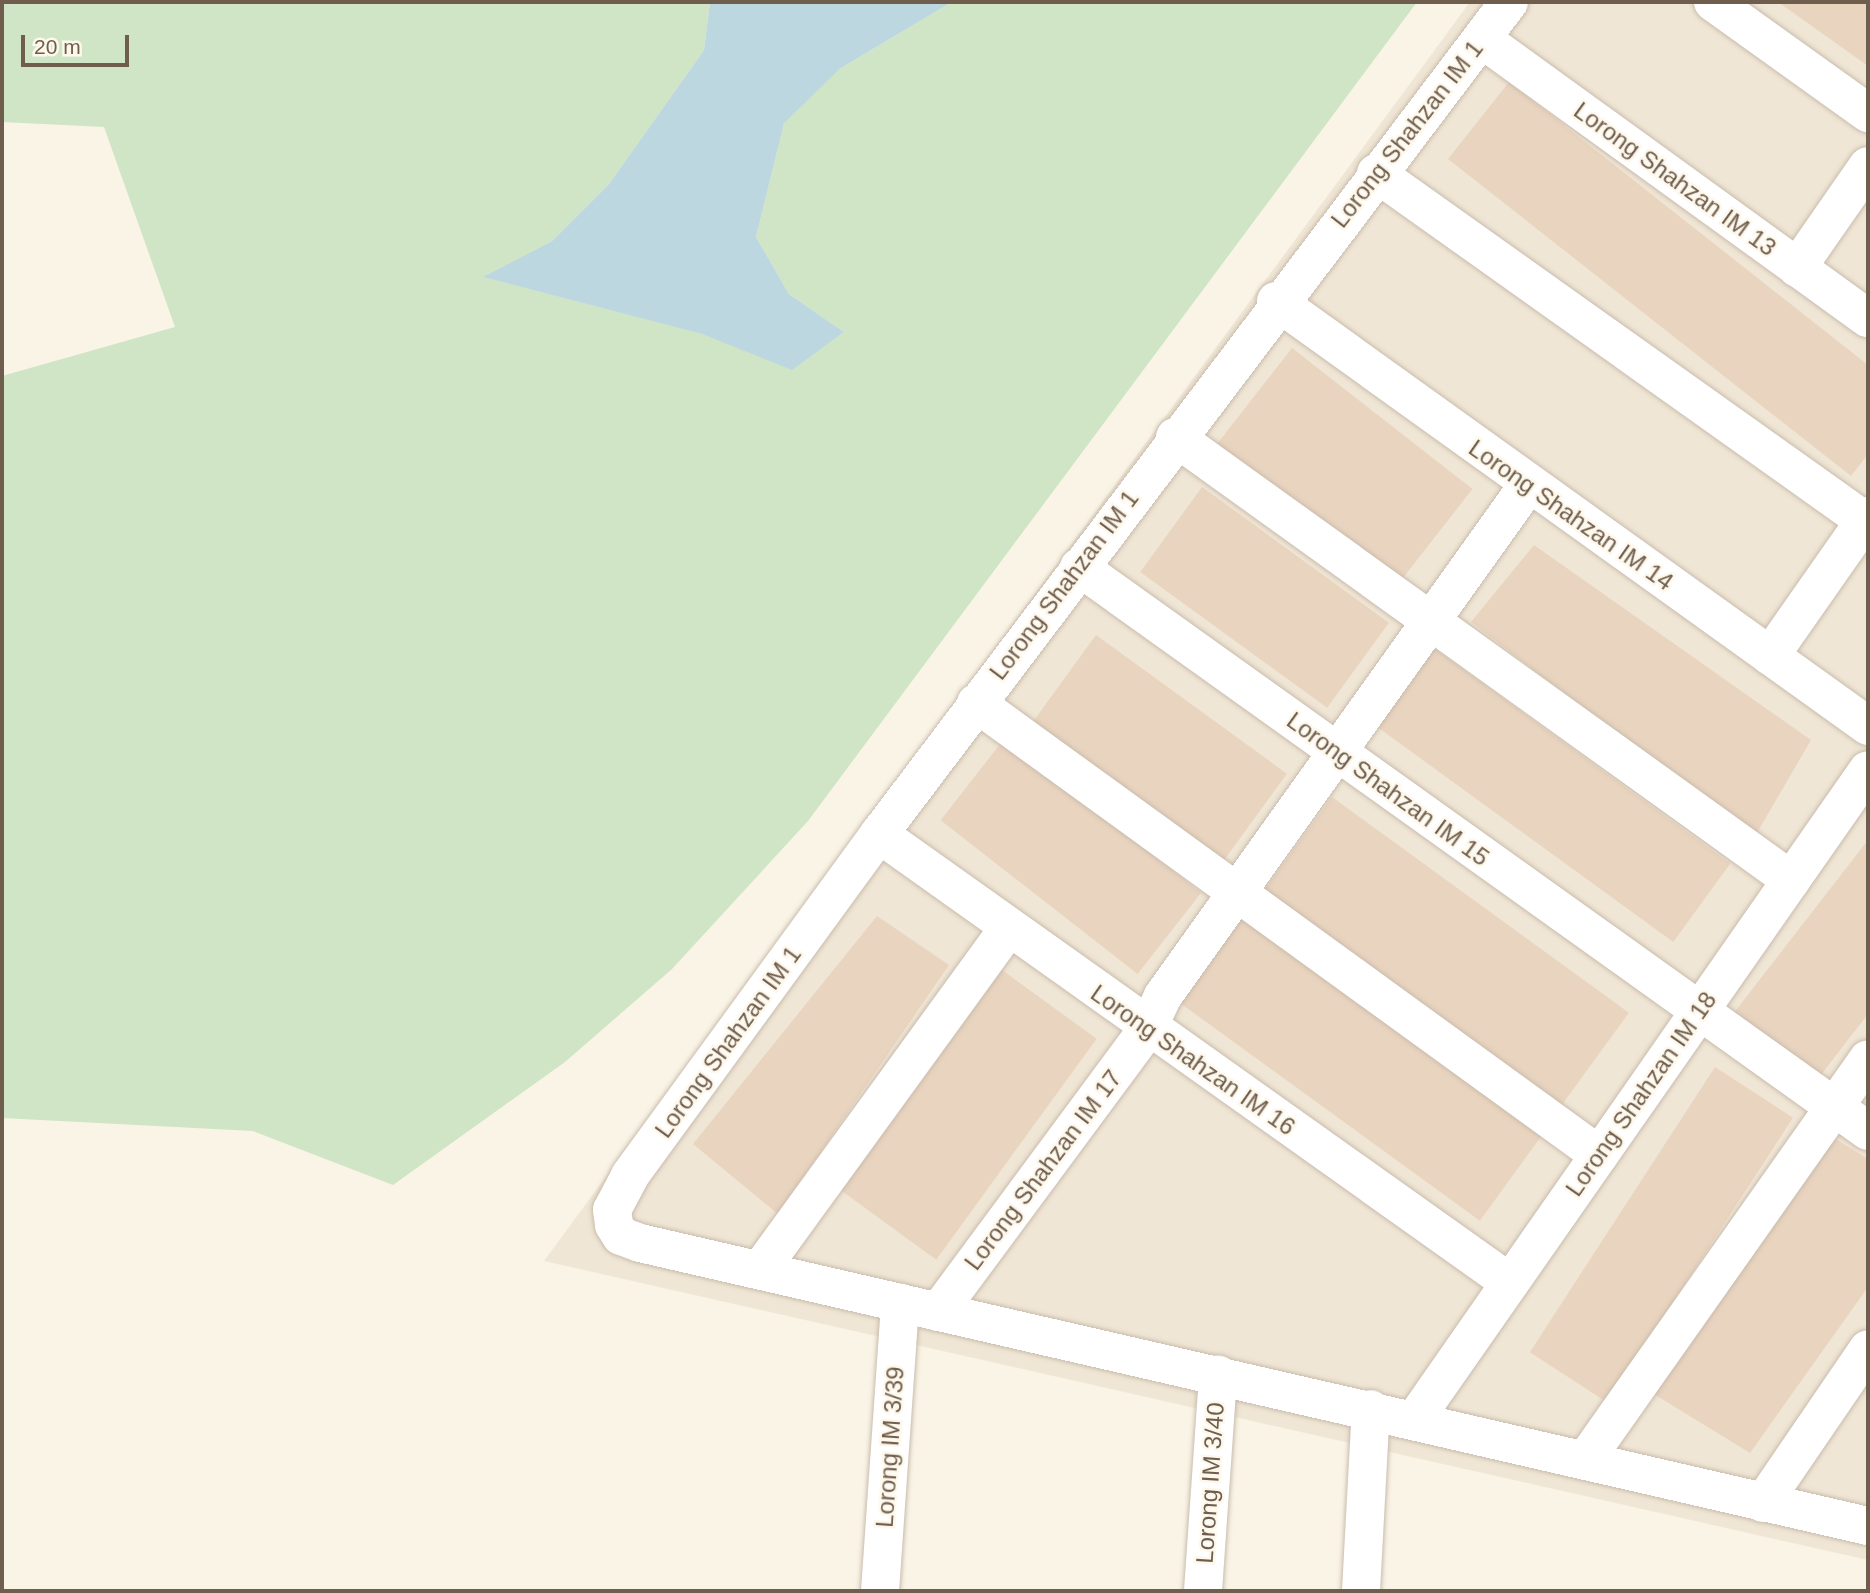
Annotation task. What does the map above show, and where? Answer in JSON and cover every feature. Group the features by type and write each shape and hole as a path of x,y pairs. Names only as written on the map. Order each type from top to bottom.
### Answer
{"street":[{"name":"Lorong Shahzan IM 1","path":"760,1270 621,1236 612,1210 630,1176 879,834 1276,302 1509,2"},
{"path":"1713,2 1868,113"},
{"name":"Lorong Shahzan IM 13","path":"1482,39 1868,318"},
{"path":"1797,268 1868,166"},
{"path":"1376,173 1867,520 1770,656"},
{"name":"Lorong Shahzan IM 14","path":"1276,302 1868,726"},
{"path":"1175,437 1791,880"},
{"name":"Lorong Shahzan IM 17","path":"938,1312 1148,1028 1163,996 1528,485"},
{"name":"Lorong Shahzan IM 15","path":"1079,567 1868,1131"},
{"path":"976,703 1235,894 1600,1155"},
{"name":"Lorong Shahzan IM 18","path":"1415,1419 1868,771"},
{"name":"Lorong Shahzan IM 16","path":"879,834 1008,929 1509,1282"},
{"path":"1008,929 760,1270 1415,1419 1868,1526"},
{"path":"1586,1459 1868,1059"},
{"name":"Lorong IM 3/39","path":"880,1591 900,1303"},
{"path":"1763,1503 1868,1349"},
{"name":"Lorong IM 3/40","path":"1203,1591 1218,1375"},
{"path":"1361,1591 1371,1409"}],"shaded area":[{"path":"1470,2 1868,2 1868,1560 544,1261"}],"green space":[{"path":"2,2 710,2 704,50 609,184 552,241 484,277 703,334 792,369 844,332 789,294 756,237 784,122 841,68 952,2 1417,2 808,821 672,969 565,1062 393,1185 253,1131 2,1118 2,376 175,327 104,127 2,122"}],"water":[{"path":"710,2 952,2 841,68 784,123 756,237 789,294 844,332 792,370 702,334 483,277 552,241 609,184 704,50"}],"building":[{"path":"1778,2 1868,2 1868,66"},
{"path":"1509,82 1868,365 1868,454 1851,476 1448,159"},
{"path":"1292,348 1472,489 1396,587 1216,446"},
{"path":"1202,487 1389,623 1327,708 1140,572"},
{"path":"1534,545 1811,740 1754,838 1471,622"},
{"path":"1096,635 1287,774 1224,860 1033,722"},
{"path":"1435,649 1730,864 1673,942 1378,727"},
{"path":"1004,739 1201,893 1138,974 941,820"},
{"path":"1332,797 1629,1013 1558,1111 1261,895"},
{"path":"1868,840 1868,1014 1820,1076 1733,1014"},
{"path":"1243,914 1544,1133 1480,1221 1179,1002"},
{"path":"877,916 949,965 778,1214 693,1144"},
{"path":"1002,970 1097,1039 936,1260 842,1191"},
{"path":"1715,1067 1793,1118 1608,1403 1530,1352"},
{"path":"1832,1137 1868,1159 1868,1287 1750,1453 1649,1391"}]}
